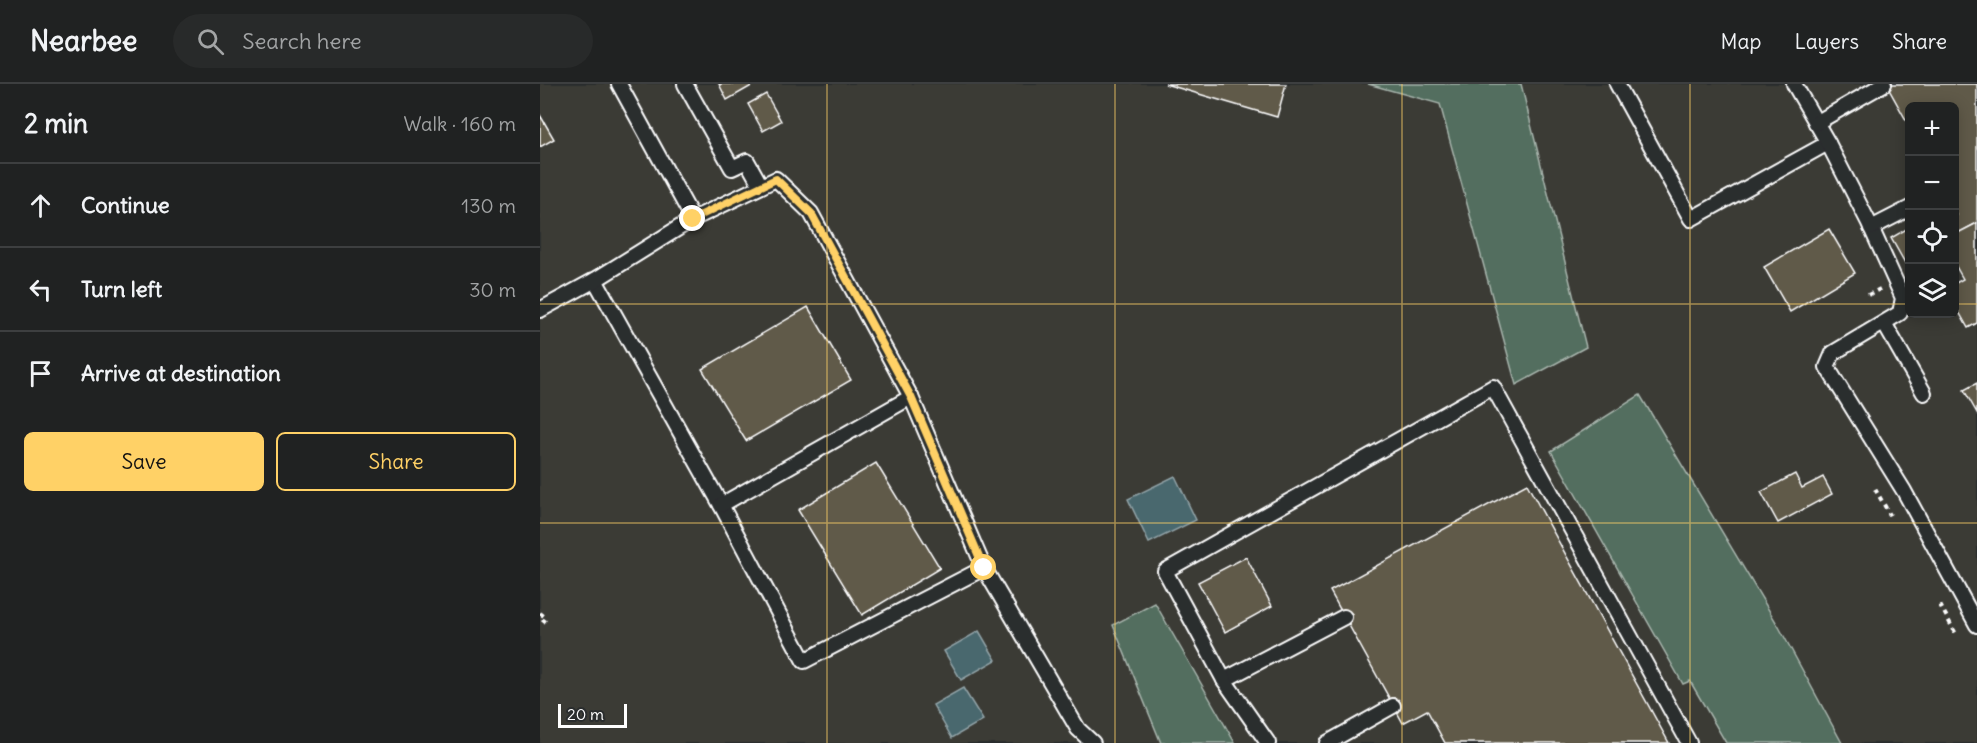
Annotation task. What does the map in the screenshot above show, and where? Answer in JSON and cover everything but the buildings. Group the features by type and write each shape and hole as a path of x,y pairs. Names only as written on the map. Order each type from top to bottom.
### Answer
{"lane":[{"path":"619,84 693,219"},
{"path":"685,84 732,168 747,161 762,186"},
{"path":"1617,84 1691,219 1828,143"},
{"path":"1794,84 1828,143 1903,298 1900,313 1833,352 1827,367 1904,490 1977,625"},
{"path":"1816,123 1884,84"},
{"path":"540,310 595,280 693,219 776,179 811,213 911,397 984,568 1078,729 1093,743"},
{"path":"1871,228 1906,210"},
{"path":"595,280 721,505 804,661 984,568"},
{"path":"1884,323 1924,393"},
{"path":"1268,743 1224,680 1165,571 1493,387 1689,743"},
{"path":"721,505 911,397"},
{"path":"1224,680 1344,616"},
{"path":"1327,743 1393,706"}],"path":[{"path":"1875,489 1890,515"},
{"path":"1940,606 1956,634"},
{"path":"540,613 546,618 540,626"}],"shaded area":[{"path":"540,84 1977,84 1977,743 540,743"}],"green space":[{"path":"1368,84 1521,84 1586,347 1516,385 1440,104"},
{"path":"1640,395 1779,627 1842,743 1726,743 1690,681 1683,684 1551,451"},
{"path":"1155,603 1235,743 1161,743 1113,625"}],"water":[{"path":"1175,476 1196,520 1149,543 1128,499"},
{"path":"979,631 996,660 961,680 944,651"},
{"path":"963,688 983,720 952,738 933,705"}],"route":[{"path":"693,219 776,179 811,213 911,397 984,568"}]}
